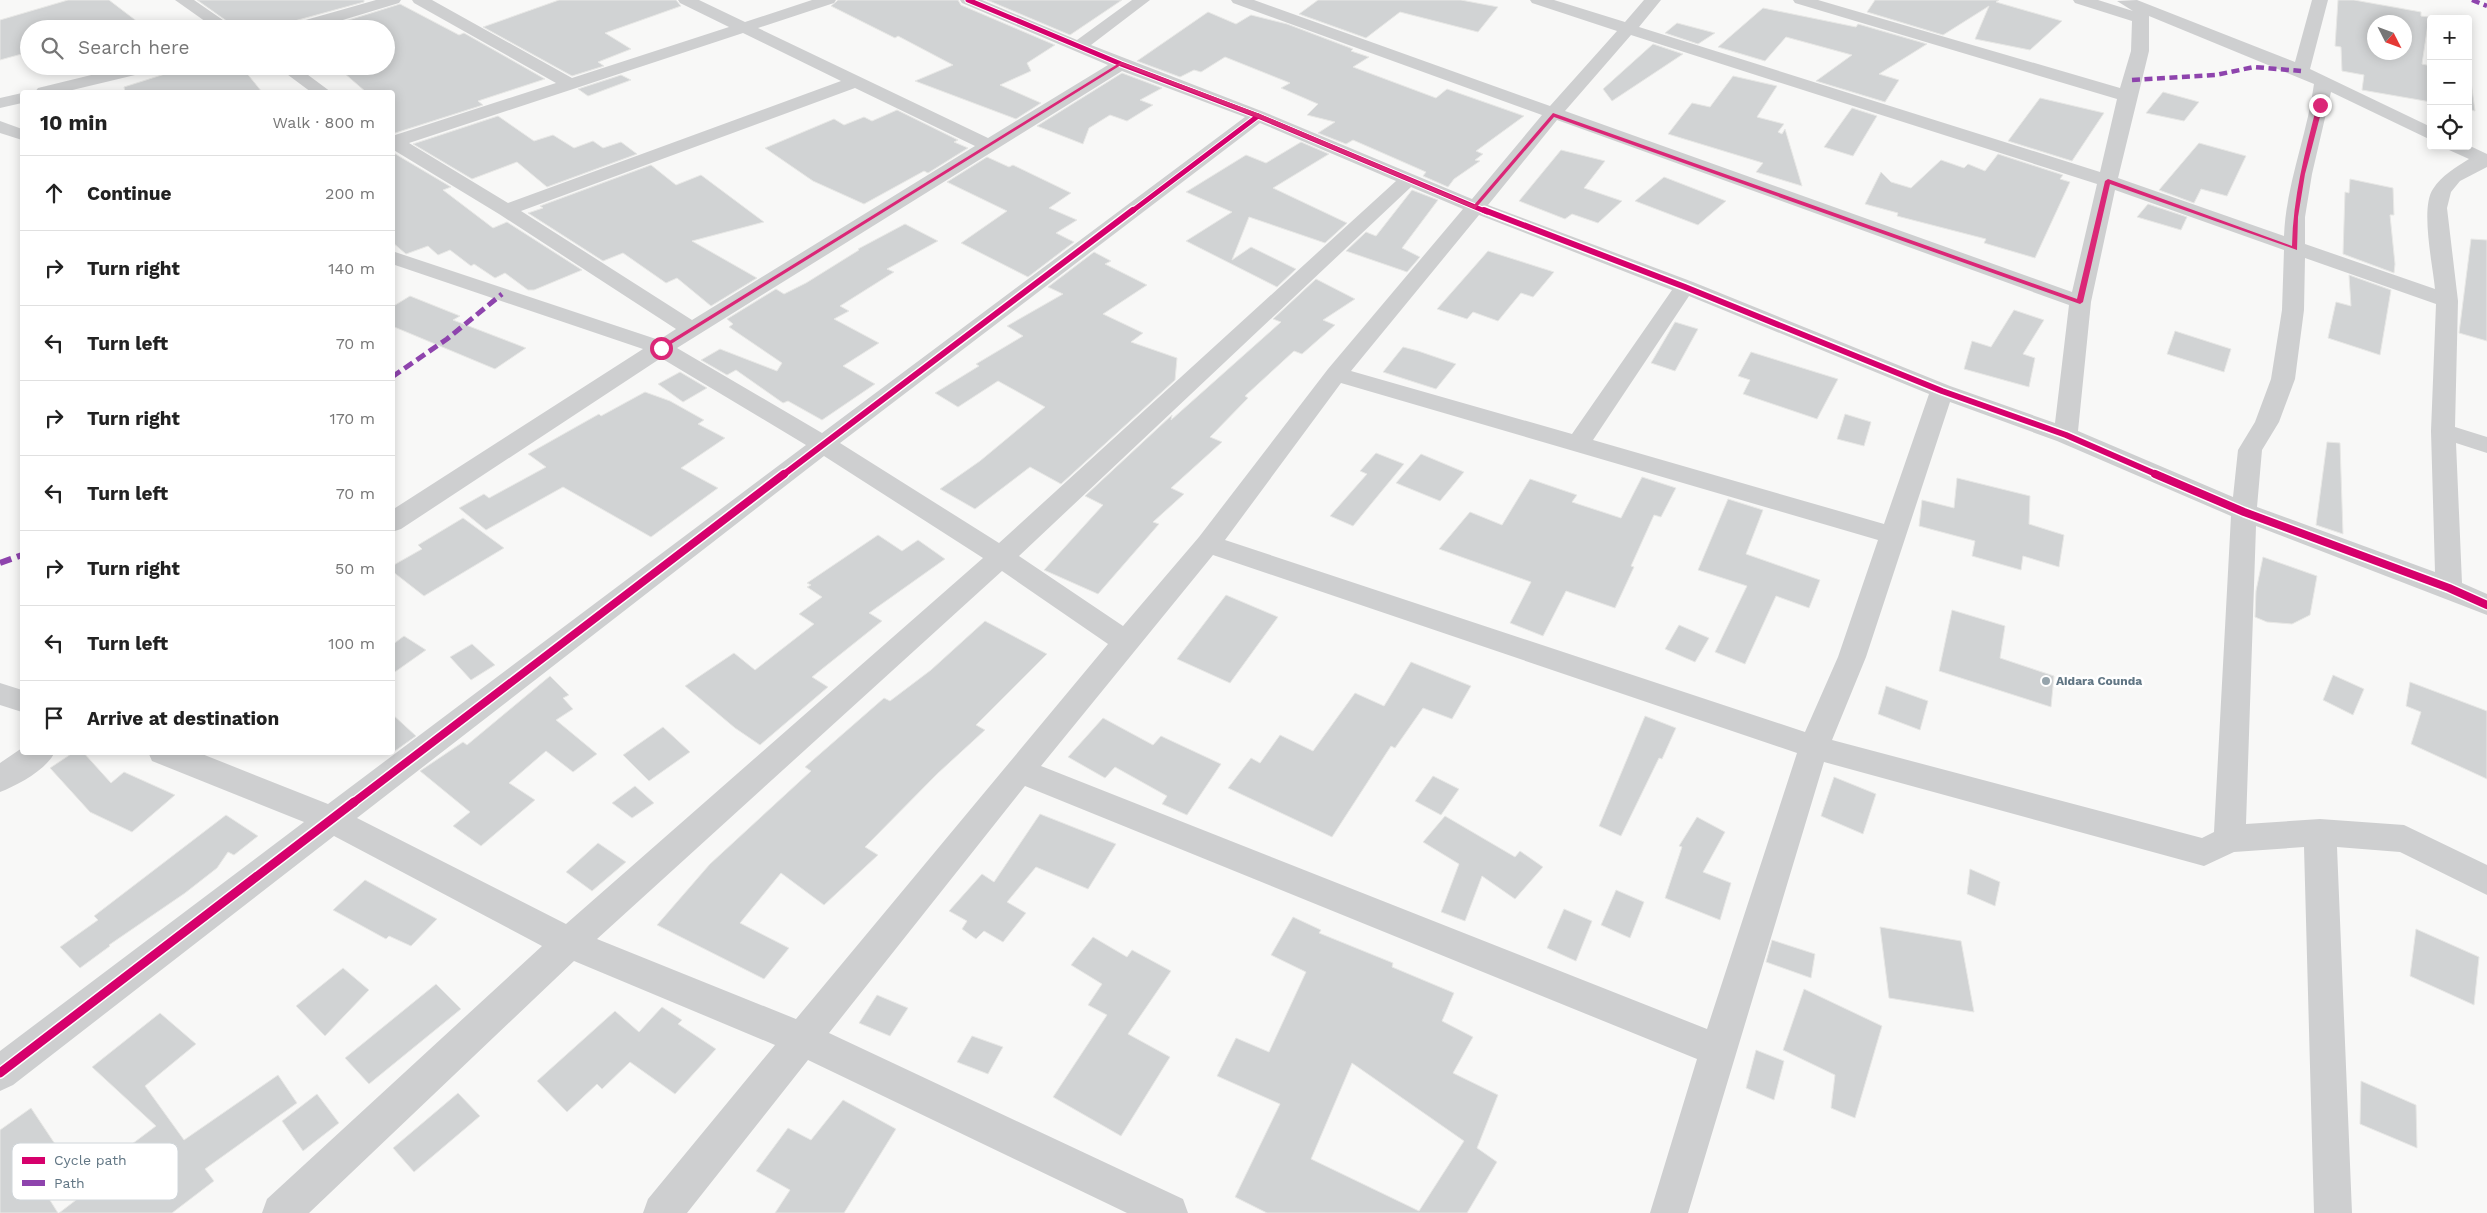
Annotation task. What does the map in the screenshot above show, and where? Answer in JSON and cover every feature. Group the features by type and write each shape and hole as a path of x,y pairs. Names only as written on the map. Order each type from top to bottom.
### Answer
{"street":[{"path":"183,0 214,20"},
{"path":"325,20 393,0"},
{"path":"420,0 570,84"},
{"path":"686,0 744,26 854,82 988,144"},
{"path":"395,141 828,0"},
{"path":"968,0 1081,45 1121,64 1258,116 1475,207 1685,287 1942,390 2066,435 2244,512 2449,588 2487,605"},
{"path":"1081,45 1142,0"},
{"path":"1240,0 2080,302"},
{"path":"1538,0 2108,181 2295,249 2447,301"},
{"path":"662,1213 1019,771 1208,544 1336,374 1553,114 1653,0"},
{"path":"1800,0 2127,96"},
{"path":"2081,0 2135,8 2301,71 2427,132"},
{"path":"2301,71 2320,0"},
{"path":"2066,435 2080,302 2127,96 2140,51 2135,8"},
{"path":"395,521 690,329 988,144 1121,64"},
{"path":"52,90 113,75"},
{"path":"297,75 319,90"},
{"path":"506,210 854,82"},
{"path":"2230,838 2244,512 2250,450 2267,422 2283,379 2293,310 2295,217 2302,174 2320,105 2323,82"},
{"path":"0,104 20,99"},
{"path":"0,1073 823,444 1258,116"},
{"path":"0,126 20,134"},
{"path":"395,143 506,210 690,329"},
{"path":"2464,150 2485,160"},
{"path":"2449,588 2443,431 2447,301 2437,208 2441,191 2452,177 2485,160"},
{"path":"281,1213 569,943 1000,557 1409,179"},
{"path":"395,258 661,348 823,444 1000,557 1126,642"},
{"path":"1577,446 1685,287"},
{"path":"1336,374 1577,446 1892,535"},
{"path":"1669,1213 1718,1050 1814,747 1852,657 1942,390"},
{"path":"2443,431 2487,446"},
{"path":"1208,544 1814,747 2204,852 2230,838 2320,832 2404,839 2487,881"},
{"path":"0,694 20,700"},
{"path":"0,779 36,755"},
{"path":"170,755 332,820 569,943 803,1039 1169,1213"},
{"path":"1019,771 1718,1050"},
{"path":"2320,832 2333,1213"}],"building":[{"path":"68,0 109,0 135,20 20,20 20,54 0,60 0,20"},
{"path":"197,0 364,0 364,2 298,20 225,20"},
{"path":"559,0 676,0 681,6 605,33 631,49 598,62 604,66 572,76 483,27"},
{"path":"838,0 958,0 961,5 1055,45 1027,63 1031,71 1000,85 1041,103 1016,119 915,81 953,65 898,36 895,38 831,6"},
{"path":"987,0 1122,0 1070,35"},
{"path":"1318,0 1461,0 1498,7 1478,32 1400,12 1366,38 1299,14"},
{"path":"1875,0 1999,0 1996,2 2062,21 2030,50 1975,39 1989,6 1943,35 1867,12"},
{"path":"2338,0 2354,0 2421,12 2421,16 2427,17 2422,64 2427,65 2427,101 2362,90 2364,75 2342,71 2341,47 2335,46"},
{"path":"400,4 459,35 464,33 545,79 478,101 483,105 395,133 395,90 364,90 346,75 395,75 395,20 349,20"},
{"path":"1763,8 1856,27 1858,24 1927,44 1879,74 1899,80 1885,102 1816,81 1852,55 1786,37 1765,61 1718,47"},
{"path":"1208,12 1236,24 1251,15 1287,24 1369,57 1353,67 1436,98 1447,89 1524,116 1476,151 1483,154 1475,160 1480,161 1454,179 1448,187 1423,176 1426,172 1353,140 1346,144 1318,133 1335,122 1307,115 1318,104 1281,88 1290,83 1225,57 1201,72 1194,70 1180,77 1137,61"},
{"path":"1677,23 1715,33 1698,44 1665,33"},
{"path":"1653,44 1683,54 1612,101 1603,89"},
{"path":"1122,73 1162,88 1140,100 1153,105 1127,121 1110,115 1089,128 1083,144 1037,126"},
{"path":"162,75 248,75 260,90 125,90 124,87"},
{"path":"621,75 631,80 588,96 578,89"},
{"path":"1733,76 1777,86 1757,117 1784,124 1778,132 1782,134 1785,129 1802,186 1756,172 1763,163 1668,134 1692,103 1710,107"},
{"path":"2472,89 2475,111 2472,110"},
{"path":"2163,92 2199,102 2184,121 2146,113"},
{"path":"2040,98 2104,113 2072,161 2008,141"},
{"path":"1852,108 1877,116 1853,156 1824,147"},
{"path":"897,110 958,140 954,142 968,148 928,173 924,171 864,204 813,181 765,148 834,119 844,125 864,117 872,121"},
{"path":"498,116 534,141 553,135 574,148 593,141 603,148 621,142 637,154 547,187 517,162 472,179 413,144"},
{"path":"1301,142 1329,154 1273,188 1347,223 1325,243 1249,217 1232,260 1251,247 1296,269 1277,287 1186,241 1232,212 1186,192 1246,155 1266,163"},
{"path":"2199,143 2246,156 2227,196 2201,189 2194,203 2159,190"},
{"path":"1561,150 1605,161 1584,188 1622,201 1598,223 1572,214 1565,219 1519,201"},
{"path":"395,154 451,187 443,190 493,228 507,222 582,270 534,290 528,290 505,273 495,278 474,264 471,266 450,250 438,255 428,246 406,254 395,245"},
{"path":"1998,154 2063,175 2060,179 2070,182 2035,258 1984,243 1986,239 1897,216 1898,213 1865,204 1881,172 1891,182 1911,188 1941,160 1964,168 1968,164 1985,171"},
{"path":"987,157 1009,167 1013,165 1071,193 1049,208 1077,220 1056,233 1074,242 1028,277 961,243 1007,211 947,182"},
{"path":"651,165 676,185 701,175 764,222 692,241 757,278 711,306 677,278 666,283 623,253 603,261 528,213 543,208 540,206"},
{"path":"1664,177 1726,201 1698,225 1635,201"},
{"path":"2350,179 2393,188 2394,215 2390,215 2395,264 2394,273 2343,254 2345,192 2349,193"},
{"path":"1412,190 1438,200 1402,248 1420,257 1407,272 1346,251 1366,232 1376,236"},
{"path":"2148,204 2187,217 2181,230 2137,217"},
{"path":"905,224 938,241 887,269 894,272 840,306 849,311 834,319 879,343 843,366 875,384 822,420 788,401 783,403 736,370 727,375 701,360 720,349 777,371 782,363 729,327 733,324 727,319 776,289 784,294 806,283 858,249"},
{"path":"2471,239 2487,240 2487,341 2459,333"},
{"path":"1488,251 1554,272 1533,297 1521,293 1498,321 1473,312 1467,319 1437,309"},
{"path":"1094,252 1111,261 1105,264 1147,285 1103,314 1143,333 1131,342 1177,358 1175,380 1061,484 1030,467 975,509 940,489 980,461 1045,407 998,381 958,407 935,393 979,366 976,364 1023,336 1007,326 1063,294 1048,287"},
{"path":"2349,275 2391,290 2380,355 2328,338 2336,302 2351,306"},
{"path":"1316,279 1355,299 1323,320 1335,325 1302,354 1294,351 1245,396 1248,398 1210,437 1222,442 1171,488 1184,494 1153,522 1159,524 1098,594 1044,570 1103,505 1085,496 1172,415 1171,420 1281,322 1273,319"},
{"path":"410,296 460,316 453,320 526,348 495,369 395,327 395,305"},
{"path":"2014,310 2044,320 2023,354 2035,358 2029,387 1964,369 1972,341 1991,347"},
{"path":"1675,322 1698,329 1675,371 1651,363"},
{"path":"2175,331 2231,349 2224,372 2167,354"},
{"path":"1403,347 1456,364 1436,389 1383,372"},
{"path":"1751,352 1838,379 1817,419 1743,394 1750,380 1738,376"},
{"path":"680,372 707,388 683,402 658,384"},
{"path":"645,392 670,401 704,420 698,424 725,438 681,468 718,488 651,537 563,487 486,530 459,508 484,494 489,498 546,467 528,454 599,414 601,416"},
{"path":"1845,414 1871,422 1864,446 1837,439"},
{"path":"2327,442 2340,443 2343,534 2316,525"},
{"path":"1376,453 1404,464 1353,526 1330,516 1367,474 1360,471"},
{"path":"1421,454 1464,472 1440,501 1396,483"},
{"path":"1642,477 1676,488 1661,517 1654,515 1631,566 1634,567 1615,608 1566,591 1543,636 1510,623 1531,582 1439,549 1470,512 1502,525 1530,479 1577,495 1572,502 1621,518"},
{"path":"1957,478 2030,496 2029,524 2064,535 2059,567 2023,556 2021,570 1972,556 1975,541 1919,526 1922,500 1954,508"},
{"path":"1728,499 1763,510 1746,554 1820,580 1809,608 1776,596 1745,664 1715,652 1747,586 1698,570"},
{"path":"463,518 504,548 424,596 395,573 395,564 422,549 418,545"},
{"path":"878,535 902,551 918,540 945,559 869,613 882,621 812,677 828,687 760,745 735,728 685,686 734,653 755,670 814,624 799,614 822,597 807,587 811,585 807,583"},
{"path":"2263,557 2317,576 2310,615 2292,624 2267,622 2255,617 2256,591"},
{"path":"1226,595 1278,617 1230,683 1177,659"},
{"path":"1952,610 2005,626 2000,658 2054,676 2051,707 1939,671"},
{"path":"985,621 1047,654 976,725 985,730 937,774 865,847 878,855 824,905 781,873 740,923 789,948 764,979 657,925 710,864 811,771 805,767 884,698 890,701 931,670"},
{"path":"1679,625 1709,638 1695,662 1665,649"},
{"path":"404,636 426,650 395,672 395,643"},
{"path":"472,644 495,665 471,680 450,657"},
{"path":"1411,662 1471,686 1452,719 1423,708 1395,748 1391,746 1332,837 1228,788 1251,758 1260,763 1280,735 1313,751 1355,693 1384,706"},
{"path":"2333,675 2364,689 2353,715 2323,700"},
{"path":"550,676 569,695 563,698 573,709 556,720 597,754 573,772 546,751 509,783 535,800 481,846 453,826 470,812 420,771 463,742 467,745"},
{"path":"2410,682 2487,711 2487,779 2411,744 2421,712 2406,706"},
{"path":"1886,686 1928,701 1920,730 1878,714"},
{"path":"1645,716 1676,728 1662,759 1659,758 1621,836 1599,826"},
{"path":"395,717 416,736 395,751"},
{"path":"1103,718 1153,745 1161,736 1221,764 1187,815 1162,804 1167,796 1115,767 1105,778 1068,757"},
{"path":"663,727 690,752 649,781 623,755"},
{"path":"70,755 86,755 111,783 124,772 175,795 132,832 90,812 50,768"},
{"path":"1433,776 1459,789 1441,815 1415,801"},
{"path":"1834,777 1876,794 1863,834 1821,816"},
{"path":"635,786 654,803 632,818 612,803"},
{"path":"1040,814 1116,844 1088,889 1036,867 1007,902 1026,913 1003,942 984,931 976,939 962,929 967,921 949,911 982,874 994,882"},
{"path":"226,815 258,836 234,855 228,852 217,868 80,968 60,947 98,920 94,916"},
{"path":"1445,816 1515,857 1520,851 1543,867 1515,899 1482,876 1465,921 1441,912 1459,864 1423,842"},
{"path":"1697,817 1725,832 1703,872 1731,883 1720,920 1665,898 1682,847 1679,846"},
{"path":"598,843 626,862 592,891 566,872"},
{"path":"1970,869 2000,882 1995,906 1967,894"},
{"path":"365,880 437,919 411,946 389,936 386,939 333,910"},
{"path":"1616,890 1644,902 1630,938 1601,925"},
{"path":"1564,909 1592,921 1576,961 1547,948"},
{"path":"1293,917 1321,930 1319,933 1393,963 1392,967 1454,993 1442,1021 1473,1037 1453,1073 1498,1095 1477,1148 1497,1162 1467,1213 1267,1213 1235,1197 1280,1104 1217,1076 1236,1038 1269,1052 1306,972 1271,955","holes":["1352,1063 1464,1141 1419,1211 1311,1159"]},
{"path":"1880,927 1961,941 1974,1012 1889,998"},
{"path":"2416,929 2479,957 2474,1005 2410,976"},
{"path":"1093,937 1127,957 1132,950 1171,971 1128,1034 1170,1057 1121,1136 1053,1097 1107,1015 1088,1005 1102,984 1071,965"},
{"path":"1772,940 1815,954 1811,978 1766,962"},
{"path":"343,968 369,990 325,1036 296,1006"},
{"path":"436,984 461,1009 369,1084 345,1058"},
{"path":"1804,989 1882,1026 1855,1118 1831,1108 1835,1075 1783,1050"},
{"path":"877,995 908,1008 890,1036 859,1023"},
{"path":"662,1007 682,1020 678,1024 716,1049 675,1094 630,1062 602,1089 597,1084 567,1112 537,1081 615,1011 639,1032"},
{"path":"160,1013 196,1044 145,1086 184,1140 278,1075 297,1103 205,1169 214,1181 172,1213 59,1213 76,1200 178,1200 178,1143 133,1143 156,1126 92,1067"},
{"path":"972,1036 1003,1047 988,1074 957,1062"},
{"path":"1756,1050 1784,1061 1774,1100 1746,1088"},
{"path":"2361,1081 2416,1105 2417,1148 2360,1124"},
{"path":"458,1093 480,1116 414,1172 393,1148"},
{"path":"317,1094 339,1123 303,1151 282,1121"},
{"path":"843,1100 896,1129 844,1213 775,1213 790,1190 756,1171 788,1128 811,1140"},
{"path":"31,1108 54,1143 12,1143 12,1200 50,1200 58,1213 0,1213 0,1130"}],"marked path":[{"path":"2472,0 2487,6"},
{"path":"2132,80 2216,75 2254,67 2301,71"},
{"path":"395,375 447,339 502,294"},
{"path":"0,563 20,556"}],"cycle path":[{"path":"968,0 1121,64 1258,116 1475,207 1685,287 1942,391 2066,435 2244,512 2449,588 2487,605"},
{"path":"0,1073 823,444 1258,116"}],"place":[{"name":"Aidara Counda","path":"2046,681"}],"route":[{"path":"661,348 988,144 1121,64 1258,116 1475,207 1553,114 2080,302 2108,181 2295,249 2295,217 2302,174 2320,105"}]}
